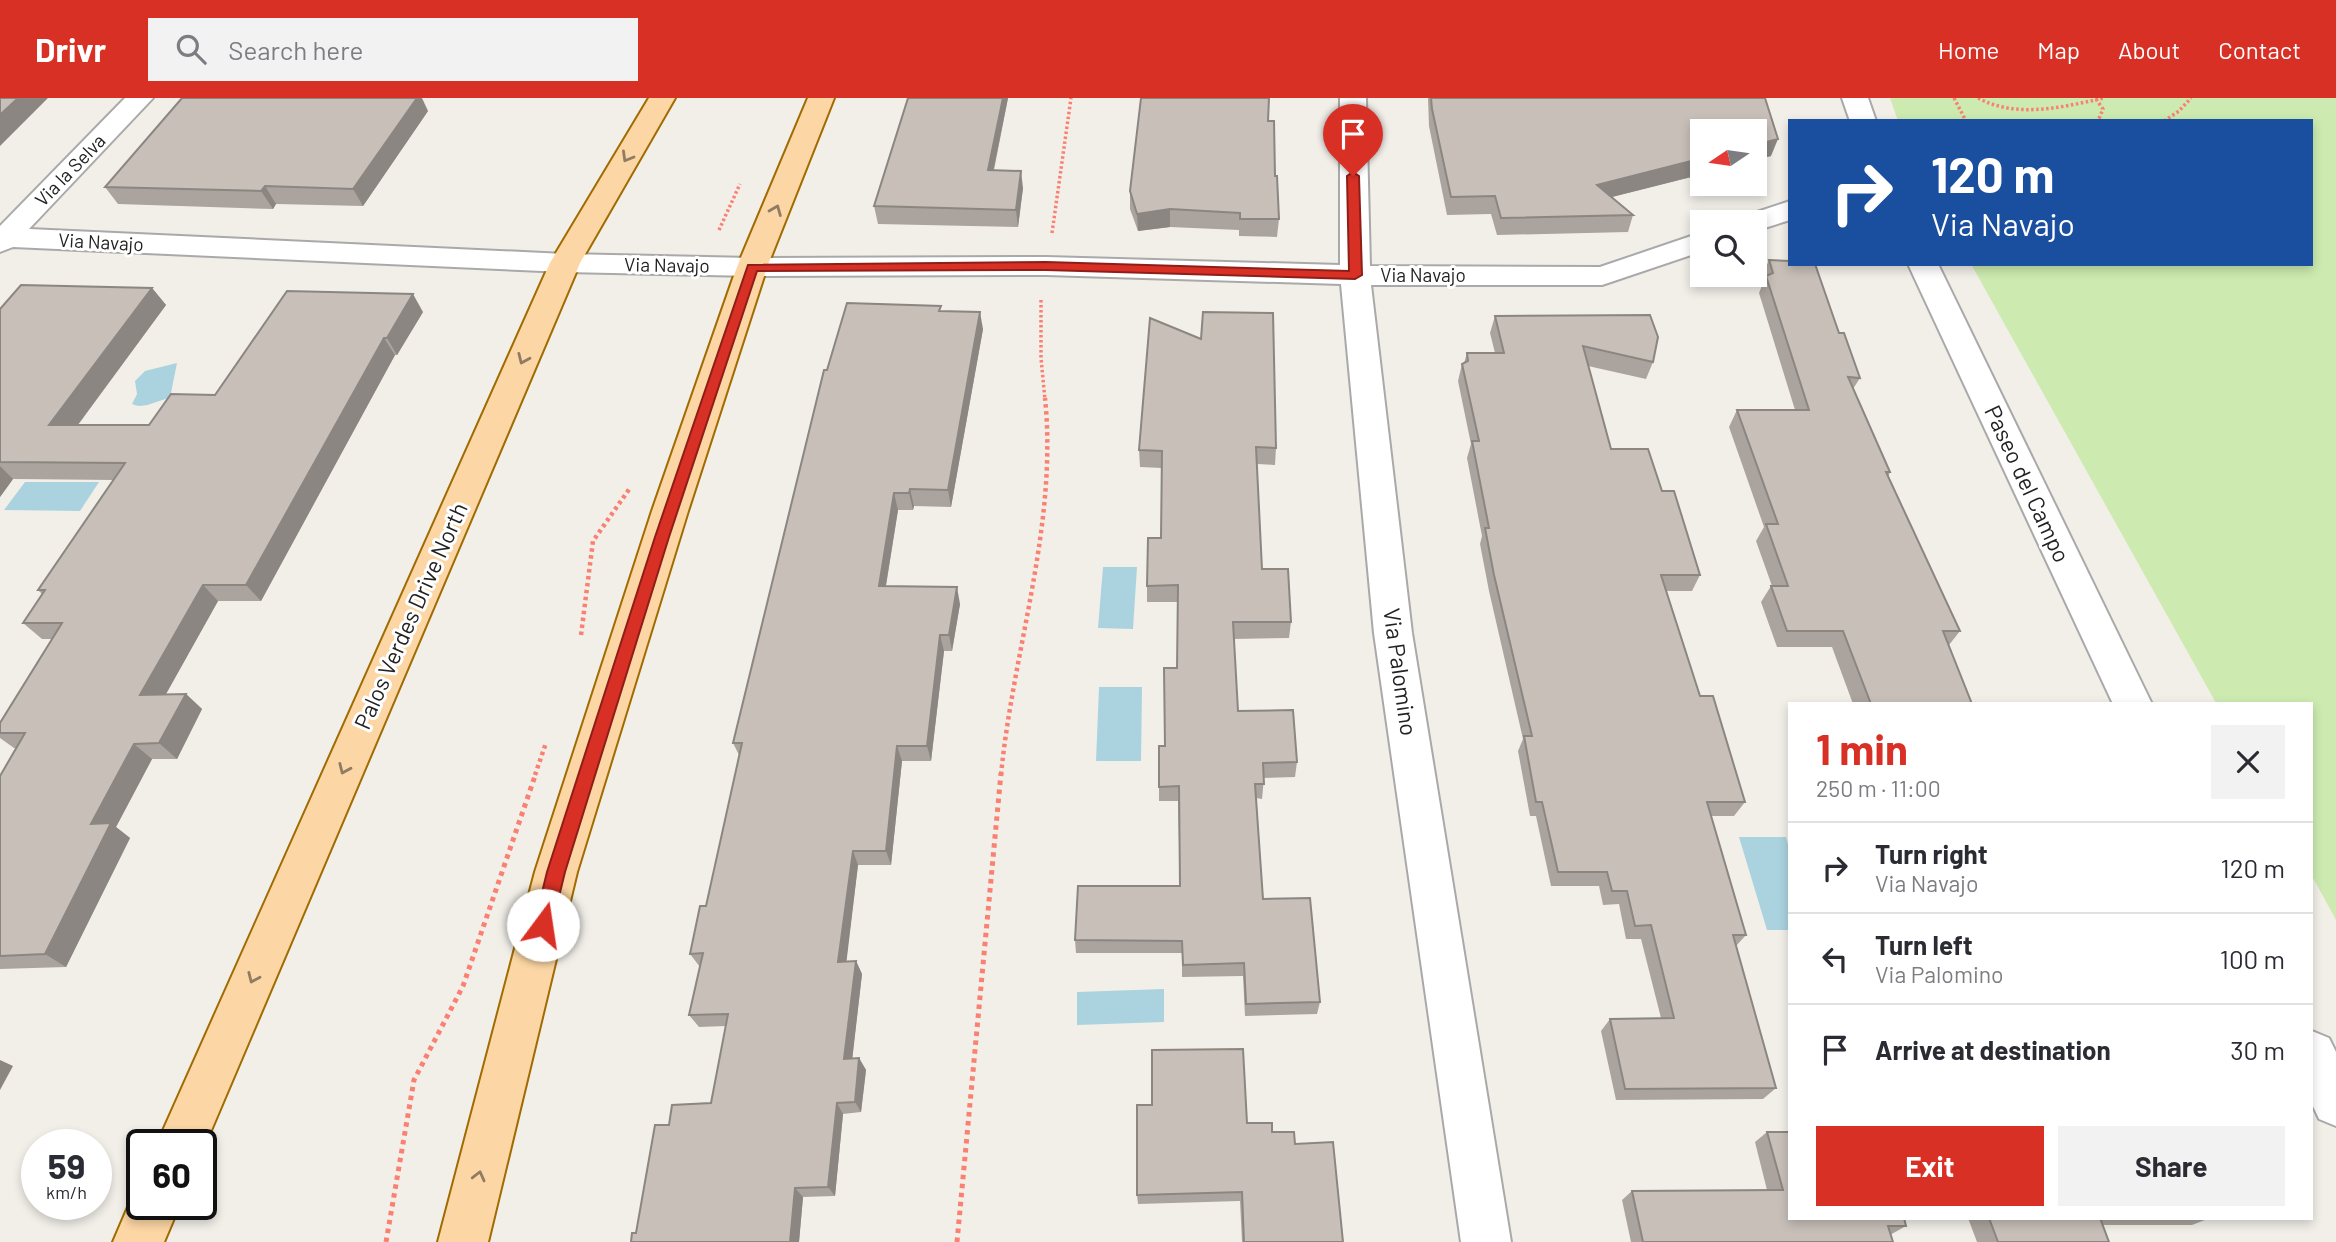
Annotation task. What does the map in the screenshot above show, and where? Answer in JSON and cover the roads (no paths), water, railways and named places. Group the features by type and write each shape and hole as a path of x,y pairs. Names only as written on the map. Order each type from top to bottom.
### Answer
{"main road":[{"name":"Palos Verdes Drive North","path":"188,1129 565,263 662,98"},
{"path":"463,1242 556,872 670,511 752,267 821,98"},
{"path":"138,1242 148,1220"}],"street":[{"name":"Via la Selva","path":"2,239 140,98"},
{"name":"Via Palomino","path":"1353,98 1355,275 1393,633 1486,1242"},
{"path":"1855,98 1862,119"},
{"path":"1767,218 1788,211"},
{"name":"Via Navajo","path":"2,239 565,263 752,267 1046,266 1355,275 1601,276 1690,245"},
{"name":"Paseo del Campo","path":"1924,266 2132,702"},
{"path":"2313,1056 2336,1102"}],"water":[{"path":"177,363 170,398 146,405 132,404 137,394 135,381 145,371"},
{"path":"25,482 99,482 80,511 4,510"},
{"path":"1103,567 1137,567 1133,629 1098,628"},
{"path":"1099,687 1142,687 1141,761 1096,761"},
{"path":"1739,837 1786,837 1788,930 1767,930"},
{"path":"1164,989 1164,1022 1077,1025 1077,992"}]}
